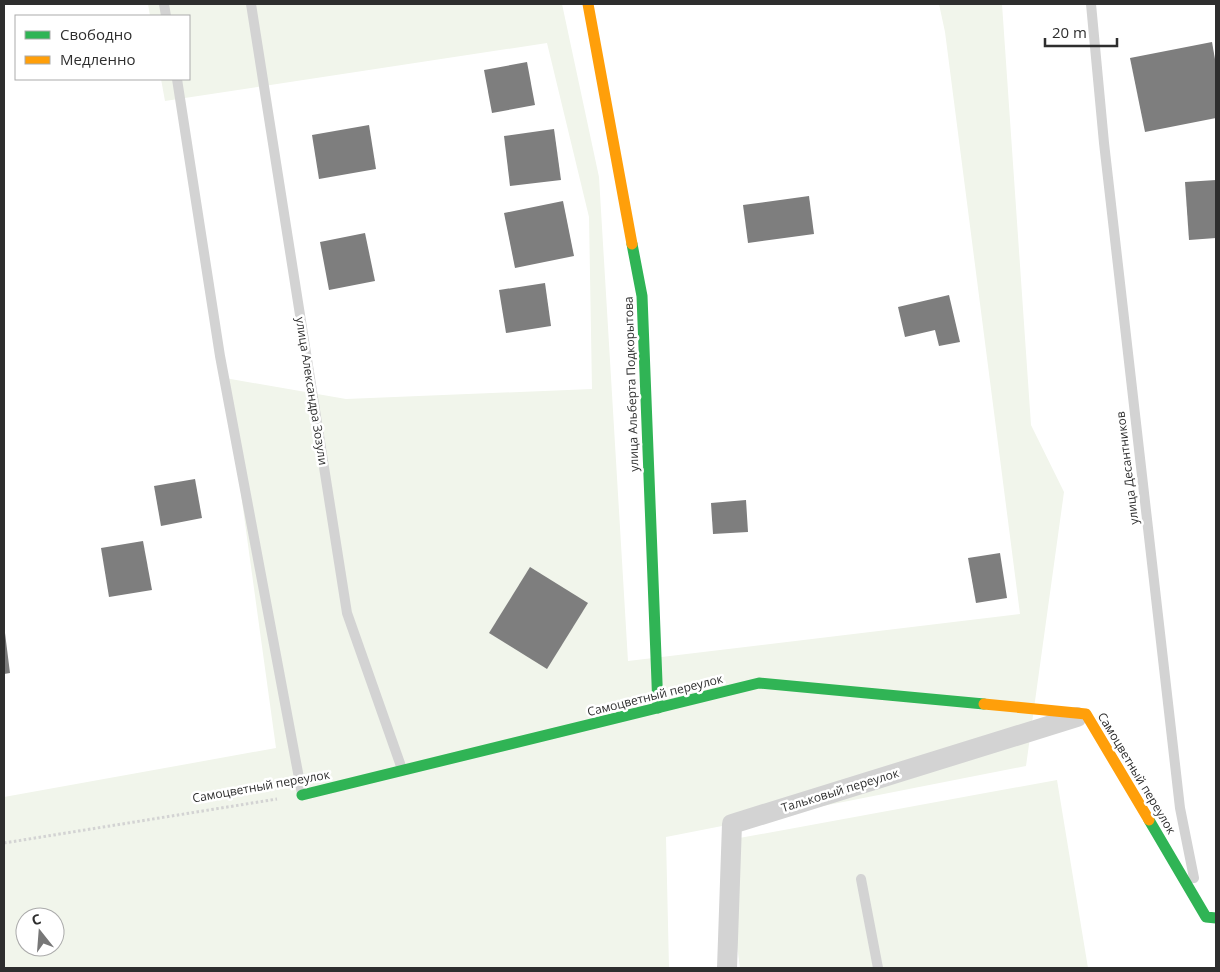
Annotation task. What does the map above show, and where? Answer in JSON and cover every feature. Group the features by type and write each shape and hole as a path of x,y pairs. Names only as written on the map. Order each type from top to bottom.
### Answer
{"street":[{"name":"улица Альберта Подкорытова","path":"588,4 642,296 658,708"},
{"name":"Самоцветный переулок","path":"302,795 759,683 1086,714 1211,918"},
{"name":"Тальковый переулок","path":"727,968 732,824 1086,714"}],"lane":[{"name":"улица Александра Зозули","path":"251,4 347,613 402,770"},
{"name":"улица Десантников","path":"1091,4 1106,163 1180,808 1194,878 1211,918"},
{"path":"177,80 220,356 302,795"},
{"path":"861,879 878,968"}],"path":[{"name":"Самоцветный переулок","path":"4,843 302,795"}],"shaded area":[{"path":"148,4 562,4 599,177 628,661 1020,614 945,32 939,4 1002,4 1031,425 1064,492 1026,766 666,837 669,968 4,968 4,797 276,748 225,378 346,399 592,389 589,217 547,43 165,101 161,80 190,80 190,15 150,15"},
{"path":"1057,780 1088,968 740,968 723,841"}],"building":[{"path":"1212,42 1216,65 1216,118 1145,132 1130,58"},
{"path":"527,62 535,105 492,113 484,70"},
{"path":"369,125 376,169 319,179 312,135"},
{"path":"554,129 561,180 510,186 504,136"},
{"path":"1216,180 1216,238 1189,240 1185,182"},
{"path":"809,196 814,234 748,243 743,205"},
{"path":"563,201 574,256 515,268 504,213"},
{"path":"365,233 375,281 329,290 320,242"},
{"path":"545,283 551,326 506,333 499,290"},
{"path":"949,295 960,342 939,346 935,330 905,337 898,307"},
{"path":"195,479 202,518 161,526 154,486"},
{"path":"746,500 748,532 713,534 711,503"},
{"path":"143,541 152,590 109,597 101,548"},
{"path":"1000,553 1007,598 976,603 968,558"},
{"path":"530,567 588,603 547,669 489,633"},
{"path":"4,633 10,673 4,674"}],"traffic: fast":[{"path":"632,244 642,296 658,708"},
{"path":"302,795 759,683 984,704"},
{"path":"1149,820 1206,917 1216,918"}],"traffic: slow":[{"path":"588,4 632,244"},
{"path":"984,704 1086,714 1149,820"}]}
